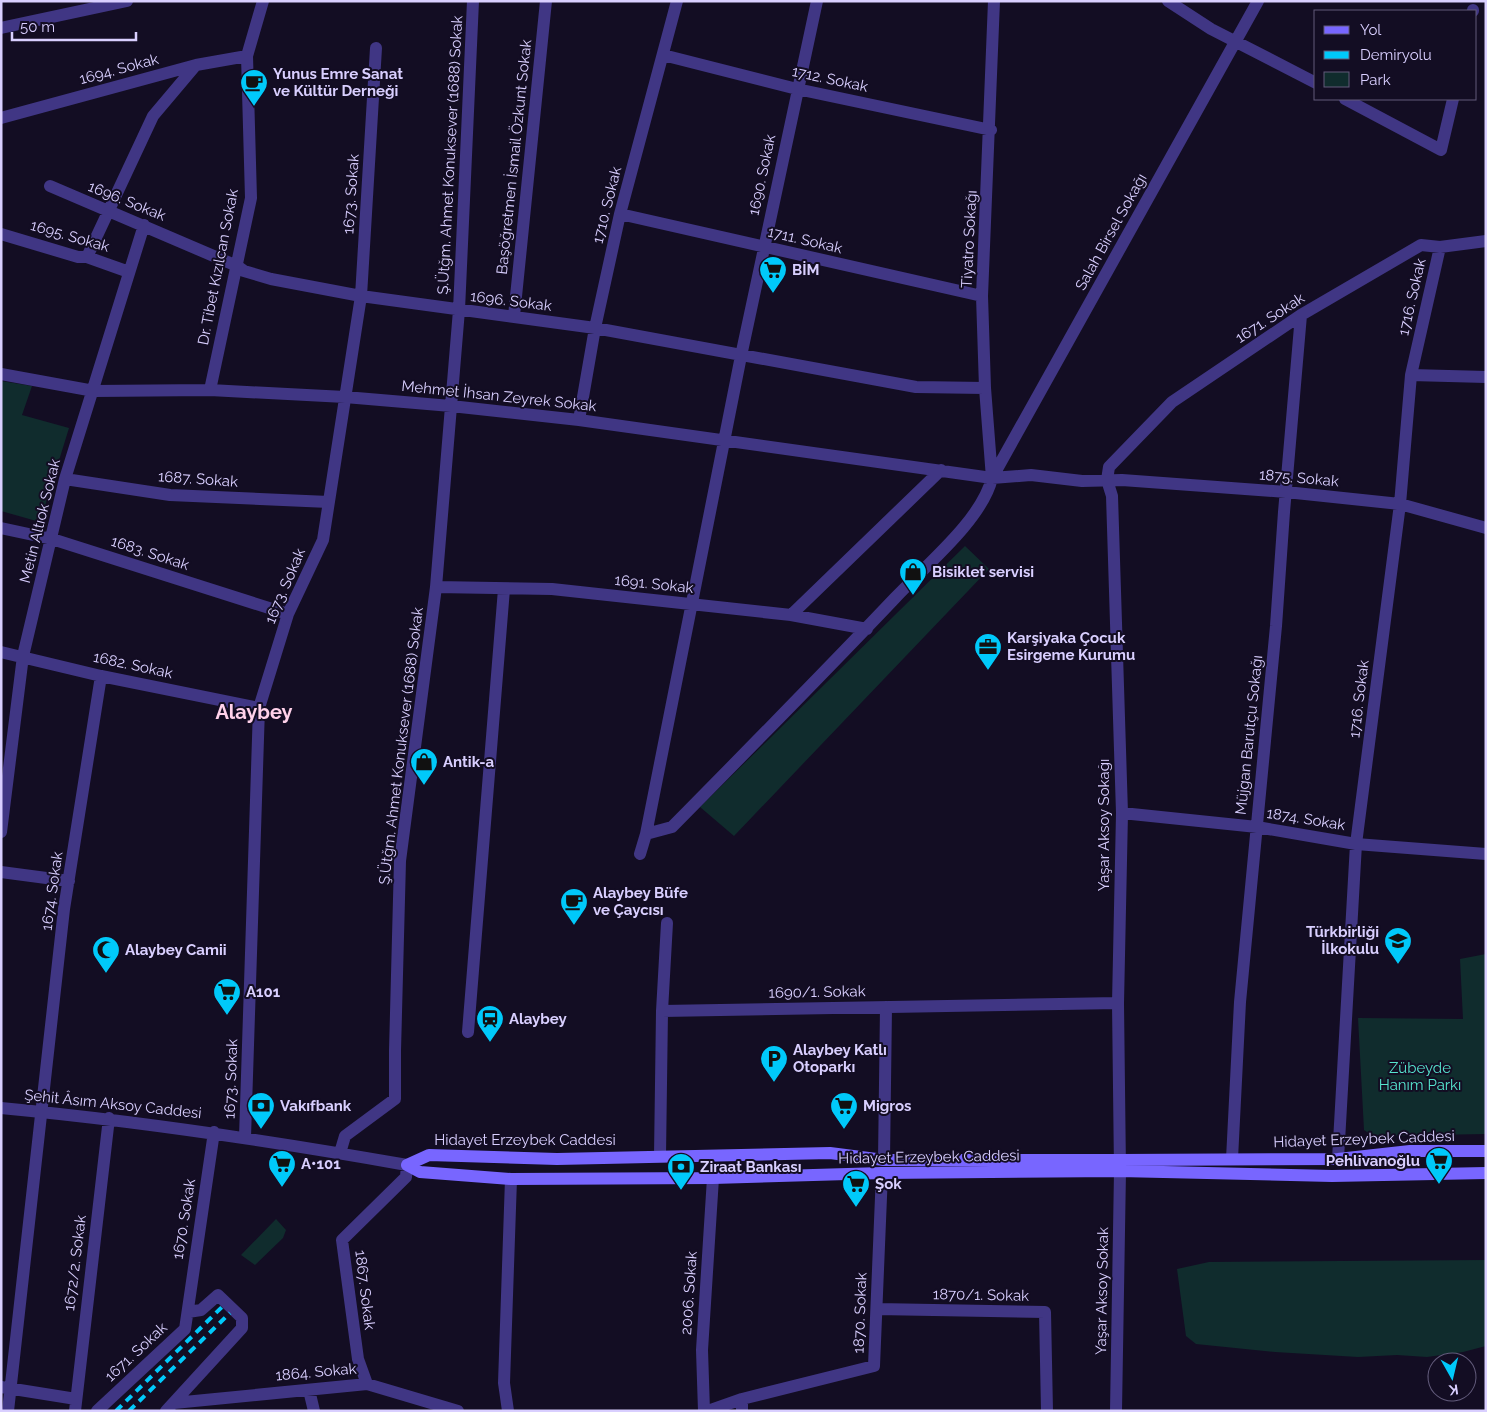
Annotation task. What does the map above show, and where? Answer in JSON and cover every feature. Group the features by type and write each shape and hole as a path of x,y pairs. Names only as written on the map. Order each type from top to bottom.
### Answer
{"main road":[{"name":"Hidayet Erzeybek Caddesi","path":"407,1165 420,1172 511,1179 713,1178 1119,1166 1232,1159 1338,1159 1410,1151 1486,1151"},
{"name":"Hidayet Erzeybek Caddesi","path":"407,1165 429,1155 557,1159 830,1153 884,1160 1119,1166 1332,1176 1486,1173"}],"street":[{"path":"1,28 127,1"},
{"name":"Dr. Tibet Kızılcan Sokak","path":"210,390 251,198 247,56 263,1"},
{"name":"Ş.Ütğm. Ahmet Konuksever (1688) Sokak","path":"340,1153 345,1136 395,1099 394,1051 400,860 436,587 459,310 473,1"},
{"name":"Başöğretmen İsmail Özkunt Sokak","path":"514,316 546,1"},
{"name":"1710. Sokak","path":"579,420 595,328 620,214 677,1"},
{"name":"1690. Sokak","path":"640,854 646,834 741,356 797,89 818,1"},
{"name":"Tiyatro Sokağı","path":"992,478 985,388 982,296 991,130 994,1"},
{"path":"1168,1 1211,29 1236,40 1314,82"},
{"name":"Salah Birsel Sokağı","path":"646,834 672,827 957,535 989,492 992,478 1258,1"},
{"name":"1673. Sokak","path":"245,1137 259,708 288,614 323,540 361,296 376,48"},
{"name":"1712. Sokak","path":"663,55 797,89 991,130"},
{"name":"1694. Sokak","path":"1,118 196,65 247,56"},
{"path":"87,256 153,116 196,65"},
{"path":"1347,100 1441,150 1453,100"},
{"name":"1696. Sokak","path":"50,186 144,225 237,266 244,271 271,280 361,296 595,328 741,356 916,386 985,388"},
{"name":"1711. Sokak","path":"620,214 982,296"},
{"name":"Metin Altıok Sokak","path":"1,832 5,767 23,656 65,479 94,391 144,225"},
{"name":"1695. Sokak","path":"1,234 78,257 87,256 129,272"},
{"name":"1671. Sokak","path":"1107,480 1109,467 1172,402 1301,315 1421,245 1440,247 1486,241"},
{"name":"1716. Sokak","path":"1338,1159 1356,844 1400,504 1410,375 1440,247"},
{"name":"Müjgan Barutçu Sokağı","path":"1232,1159 1240,1002 1276,626 1301,315"},
{"name":"Mehmet İhsan Zeyrek Sokak","path":"1,374 94,391 210,390 345,397 451,406 579,420 992,478"},
{"path":"1410,375 1486,377"},
{"path":"791,615 941,470"},
{"name":"1875. Sokak","path":"992,478 1031,474 1082,481 1107,480 1286,492 1400,504 1486,528"},
{"name":"1687. Sokak","path":"65,479 170,496 329,502"},
{"name":"Yaşar Aksoy Sokağı","path":"1107,480 1112,496 1122,813 1118,1003 1119,1166"},
{"name":"1683. Sokak","path":"1,528 52,539 288,614"},
{"name":"1691. Sokak","path":"436,587 552,590 791,615 866,629"},
{"path":"468,1032 504,589"},
{"name":"1682. Sokak","path":"1,652 101,676 259,708"},
{"name":"1674. Sokak","path":"8,1411 6,1388 69,881 101,676"},
{"name":"1874. Sokak","path":"1122,813 1256,828 1356,844 1486,854"},
{"path":"1,872 69,881"},
{"path":"660,1156 662,1010 667,923"},
{"name":"1690/1. Sokak","path":"662,1010 1118,1003"},
{"path":"884,1160 886,1007"},
{"name":"Şehit Âsım Aksoy Caddesi","path":"1,1108 109,1118 214,1132 407,1165"},
{"name":"1672/2. Sokak","path":"76,1405 109,1118"},
{"name":"1670. Sokak","path":"188,1312 190,1284 214,1132"},
{"name":"1867. Sokak","path":"367,1384 358,1359 342,1240 406,1177 407,1165"},
{"name":"Yaşar Aksoy Sokak","path":"1116,1411 1119,1166"},
{"name":"1870. Sokak","path":"742,1405 874,1366 882,1173"},
{"name":"2006. Sokak","path":"704,1411 702,1350 713,1178"},
{"path":"508,1411 504,1383 511,1179"},
{"path":"170,1407 242,1328 242,1318 218,1295 201,1310 188,1312"},
{"name":"1870/1. Sokak","path":"877,1309 1045,1312 1047,1411"},
{"name":"1671. Sokak","path":"97,1411 185,1329 188,1312"},
{"name":"1864. Sokak","path":"170,1407 367,1384 458,1411"},
{"path":"6,1388 76,1405"},
{"path":"309,1390 314,1411"},
{"path":"708,1411 742,1405"}],"green space":[{"path":"1,381 32,386 22,415 69,428 40,522 1,511"},
{"path":"965,546 989,569 734,836 700,807"},
{"name":"Zübeyde Hanım Parkı","path":"1486,954 1486,1134 1373,1136 1364,1130 1358,1018 1463,1019 1460,959"},
{"path":"276,1219 286,1230 283,1238 255,1265 241,1255"},
{"path":"1486,1260 1486,1346 1463,1352 1427,1352 1427,1357 1397,1355 1358,1357 1275,1352 1196,1344 1186,1336 1177,1269 1209,1262"}],"railway":[{"path":"116,1411 223,1306"},
{"path":"129,1411 230,1313"}],"place":[{"name":"Yunus Emre Sanat ve Kültür Derneği","path":"254,107"},
{"name":"BİM","path":"773,294"},
{"name":"Bisiklet servisi","path":"913,596"},
{"name":"Karşiyaka Çocuk Esirgeme Kurumu","path":"988,671"},
{"name":"Antik-a","path":"424,786"},
{"name":"Alaybey Büfe ve Çaycısı","path":"574,926"},
{"name":"Türkbirliği İlkokulu","path":"1398,965"},
{"name":"Alaybey Camii","path":"106,974"},
{"name":"A101","path":"227,1016"},
{"name":"Alaybey","path":"490,1043"},
{"name":"Alaybey Katlı Otoparkı","path":"774,1083"},
{"name":"Vakıfbank","path":"261,1130"},
{"name":"Migros","path":"844,1130"},
{"name":"Pehlivanoğlu","path":"1439,1185"},
{"name":"A•101","path":"282,1188"},
{"name":"Ziraat Bankası","path":"681,1191"},
{"name":"Şok","path":"856,1208"}],"district":[{"name":"Alaybey","path":"254,712"}]}
